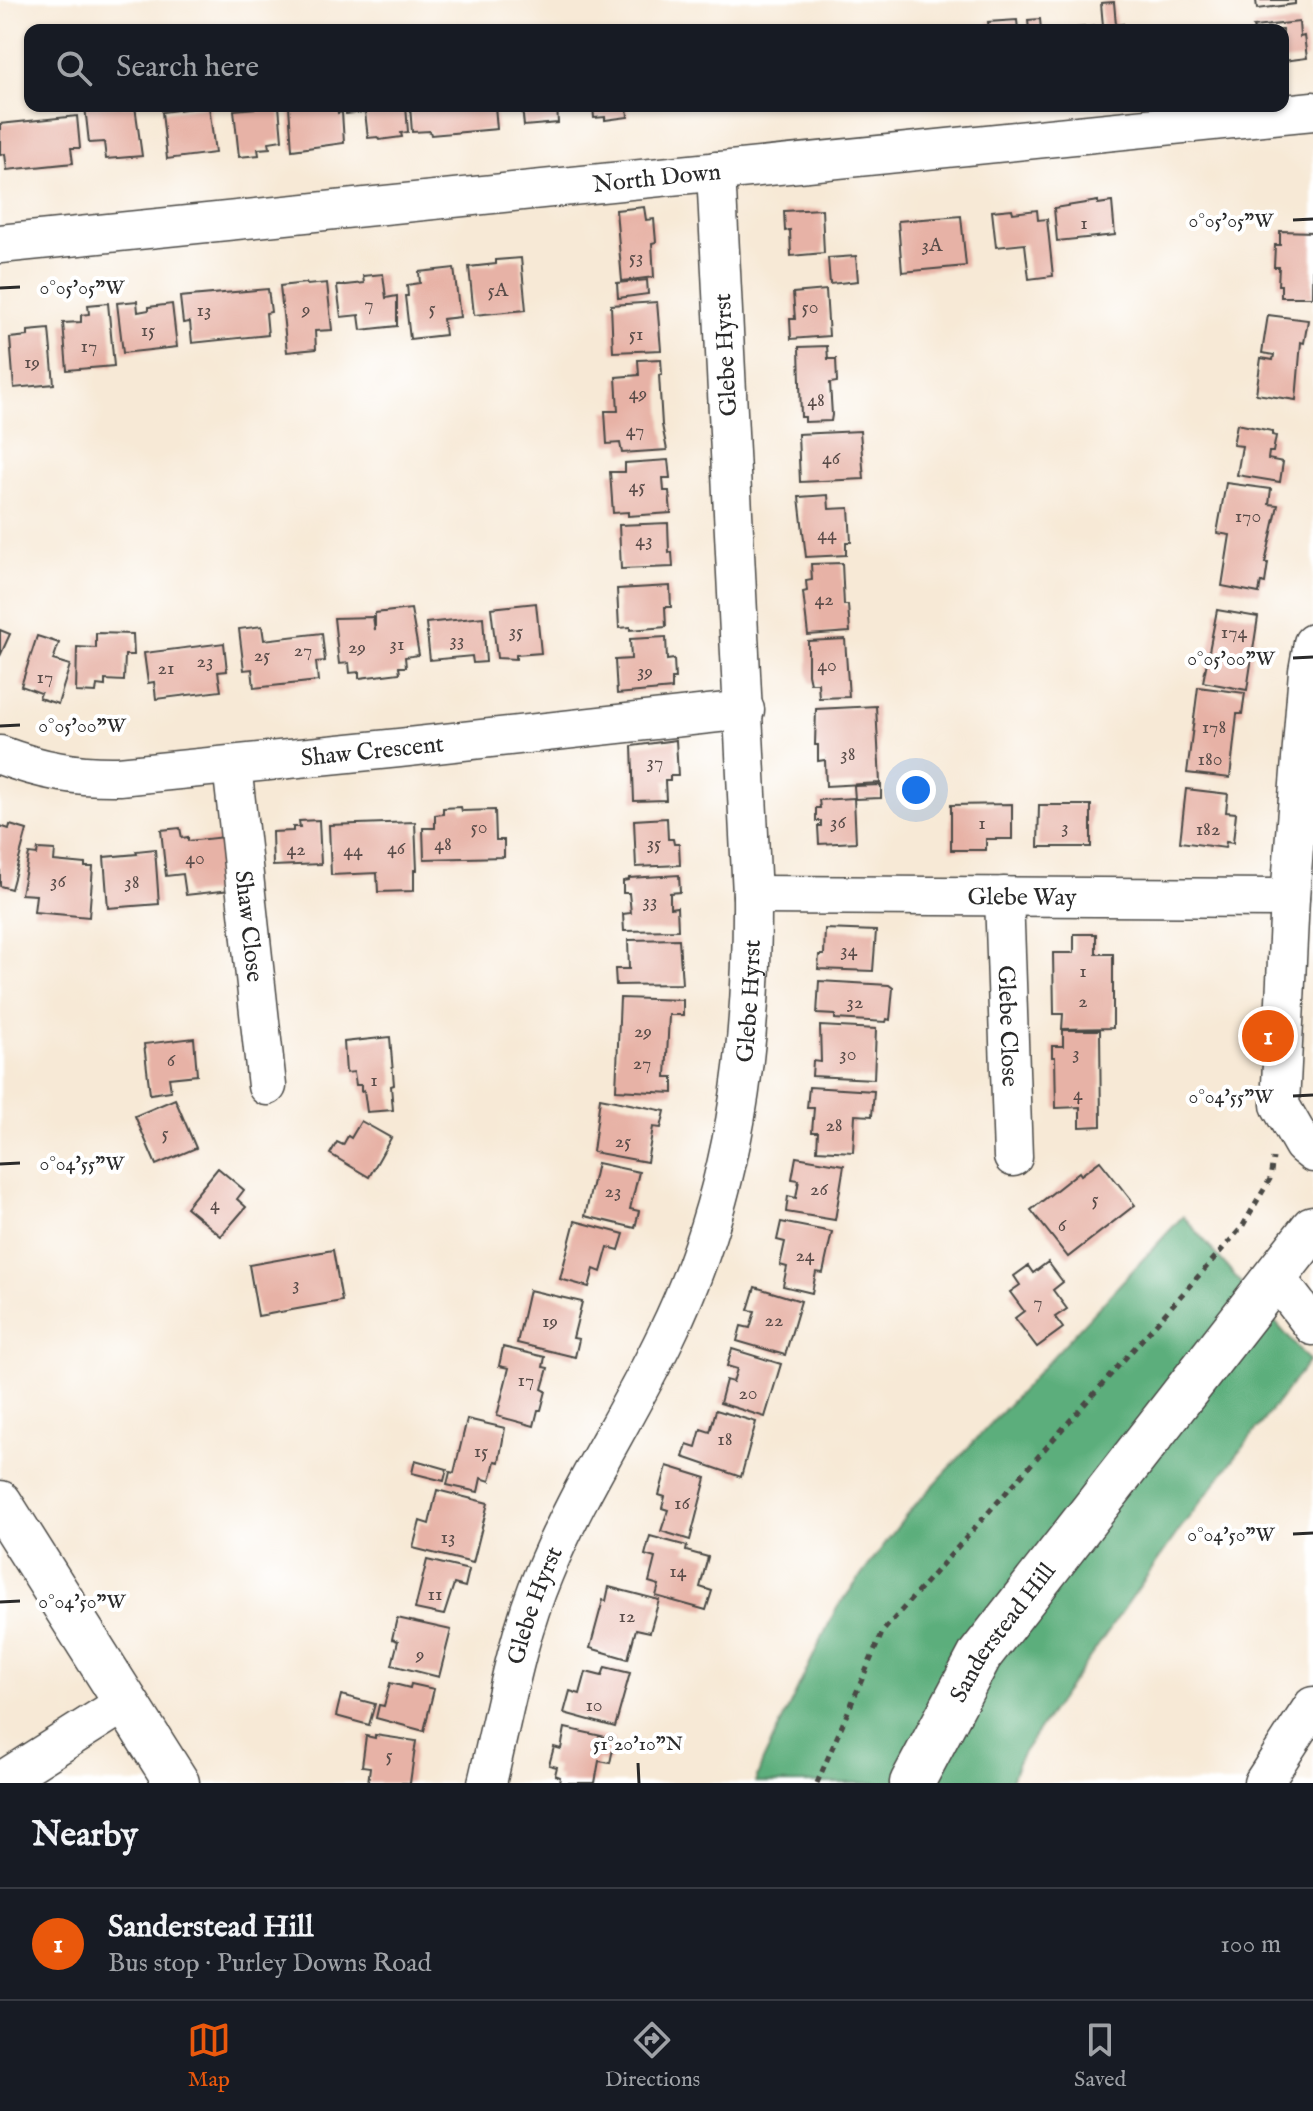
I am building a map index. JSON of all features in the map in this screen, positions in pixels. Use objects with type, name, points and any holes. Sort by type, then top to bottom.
[{"type":"main road","name":"Sanderstead Hill","points":[[912,1783],[980,1655],[1313,1228]]},
{"type":"main road","points":[[0,1503],[177,1783]]},
{"type":"street","name":"North Down","points":[[0,244],[1313,111]]},
{"type":"street","name":"Glebe Hyrst","points":[[487,1783],[516,1661],[544,1572],[570,1516],[667,1336],[694,1269],[716,1202],[736,1121],[747,1055],[752,990],[752,895],[716,171]]},
{"type":"street","points":[[1313,643],[1308,671],[1290,898],[1280,1105],[1303,1145],[1313,1153]]},
{"type":"street","name":"Shaw Crescent","points":[[0,755],[50,772],[119,776],[745,710]]},
{"type":"street","name":"Shaw Close","points":[[232,765],[267,1086]]},
{"type":"street","name":"Glebe Way","points":[[752,895],[1290,898]]},
{"type":"street","name":"Glebe Close","points":[[1004,896],[1013,1157]]},
{"type":"street","points":[[1274,1275],[1313,1326]]},
{"type":"street","points":[[0,1782],[126,1702]]},
{"type":"street","points":[[1263,1783],[1313,1706]]},
{"type":"path","points":[[817,1783],[883,1631],[1242,1227],[1270,1179],[1280,1105]]},
{"type":"green space","points":[[1183,1216],[1309,1361],[1180,1529],[1021,1755],[1010,1783],[755,1783],[835,1611],[908,1513]]},
{"type":"building","points":[[1256,0],[1295,0],[1295,4],[1257,9]]},
{"type":"building","points":[[1114,2],[1116,24],[1103,24],[1101,3]]},
{"type":"building","points":[[1040,19],[1040,24],[1028,24],[1028,20]]},
{"type":"building","points":[[1017,20],[1017,24],[988,24]]},
{"type":"building","points":[[1299,22],[1307,58],[1289,60],[1289,24],[1281,24]]},
{"type":"building","points":[[86,112],[136,112],[142,156],[106,159],[104,142],[89,143]]},
{"type":"building","points":[[162,112],[210,112],[215,153],[167,159]]},
{"type":"building","points":[[234,112],[280,112],[282,140],[269,142],[270,148],[258,149],[259,155],[239,157]]},
{"type":"building","points":[[289,112],[342,112],[344,143],[292,150]]},
{"type":"building","points":[[365,112],[406,112],[408,132],[401,133],[402,137],[368,138]]},
{"type":"building","points":[[410,112],[496,112],[497,129],[431,135],[430,131],[412,132]]},
{"type":"building","points":[[523,112],[557,112],[558,123],[524,126]]},
{"type":"building","points":[[594,112],[628,112],[628,117],[594,118]]},
{"type":"building","points":[[77,116],[80,148],[71,148],[73,163],[7,170],[5,154],[0,155],[0,124]]},
{"type":"building","points":[[1098,201],[1098,204],[1112,202],[1115,235],[1057,241],[1054,208]]},
{"type":"building","points":[[644,207],[646,220],[654,219],[654,277],[622,281],[616,210]]},
{"type":"building","points":[[822,209],[824,253],[791,256],[790,230],[785,231],[784,211]]},
{"type":"building","points":[[1012,209],[1013,213],[1037,210],[1038,220],[1047,219],[1053,276],[1029,279],[1025,244],[996,247],[992,211]]},
{"type":"building","points":[[961,216],[966,266],[902,272],[898,221]]},
{"type":"building","points":[[1280,231],[1313,232],[1312,297],[1281,297],[1279,267],[1274,267],[1275,245],[1280,245]]},
{"type":"building","points":[[856,256],[858,281],[830,284],[828,258]]},
{"type":"building","points":[[521,258],[526,310],[474,315],[469,267]]},
{"type":"building","points":[[454,268],[460,317],[443,319],[445,335],[410,339],[405,296],[408,296],[407,285],[420,283],[419,272]]},
{"type":"building","points":[[383,274],[386,298],[397,296],[397,326],[361,330],[359,315],[341,317],[337,286],[364,283],[363,276]]},
{"type":"building","points":[[647,280],[648,294],[618,298],[617,283]]},
{"type":"building","points":[[327,283],[332,330],[315,331],[316,349],[287,352],[280,286]]},
{"type":"building","points":[[268,289],[271,312],[266,313],[268,335],[192,343],[190,322],[183,323],[180,297]]},
{"type":"building","points":[[826,290],[829,336],[791,339],[790,319],[795,319],[793,293]]},
{"type":"building","points":[[137,301],[138,312],[172,304],[177,347],[123,353],[117,303]]},
{"type":"building","points":[[657,302],[661,350],[613,352],[611,305]]},
{"type":"building","points":[[108,303],[114,366],[67,370],[63,323],[81,322],[81,315],[89,314],[88,305]]},
{"type":"building","points":[[1268,315],[1308,320],[1304,343],[1301,342],[1296,400],[1256,394],[1261,358],[1273,360],[1274,355],[1262,353]]},
{"type":"building","points":[[49,329],[54,384],[14,388],[10,338],[28,336],[28,331]]},
{"type":"building","points":[[827,346],[828,359],[836,359],[837,382],[830,383],[831,421],[805,422],[805,417],[801,417],[799,347]]},
{"type":"building","points":[[661,359],[662,425],[667,450],[622,453],[620,443],[607,444],[605,411],[618,411],[616,377],[639,375],[638,360]]},
{"type":"building","points":[[1237,424],[1272,431],[1272,435],[1276,436],[1273,452],[1269,452],[1268,459],[1283,462],[1280,482],[1237,475],[1242,446],[1233,445]]},
{"type":"building","points":[[860,431],[864,479],[800,482],[798,434]]},
{"type":"building","points":[[668,460],[670,478],[663,478],[664,491],[669,491],[671,513],[628,516],[628,512],[613,513],[610,472],[625,472],[625,463]]},
{"type":"building","points":[[1226,483],[1271,489],[1269,504],[1278,505],[1265,563],[1268,563],[1265,583],[1261,582],[1259,593],[1222,586],[1230,535],[1217,533]]},
{"type":"building","points":[[828,495],[829,509],[849,508],[851,542],[846,542],[846,555],[806,557],[799,497]]},
{"type":"building","points":[[668,523],[673,567],[621,569],[619,525]]},
{"type":"building","points":[[842,563],[844,605],[848,605],[850,632],[808,635],[803,592],[807,591],[806,581],[812,580],[811,564]]},
{"type":"building","points":[[670,586],[671,607],[665,607],[666,627],[619,628],[617,589]]},
{"type":"building","points":[[536,603],[541,653],[516,655],[516,659],[497,658],[491,608]]},
{"type":"building","points":[[411,609],[419,655],[405,657],[406,667],[399,667],[400,673],[359,678],[359,672],[350,673],[349,663],[339,664],[334,618],[373,617],[375,630],[375,613]]},
{"type":"building","points":[[1217,610],[1258,617],[1247,690],[1203,682]]},
{"type":"building","points":[[483,617],[486,662],[473,663],[472,656],[430,660],[426,623]]},
{"type":"building","points":[[262,626],[264,640],[322,633],[325,661],[316,662],[318,681],[254,688],[252,669],[244,670],[239,629]]},
{"type":"building","points":[[0,630],[10,634],[0,656]]},
{"type":"building","points":[[96,633],[133,634],[134,655],[125,655],[124,681],[105,680],[105,686],[97,685],[96,693],[76,692],[77,647],[96,648]]},
{"type":"building","points":[[37,636],[59,643],[53,660],[70,665],[58,704],[39,698],[41,693],[21,686]]},
{"type":"building","points":[[666,637],[667,660],[674,659],[672,689],[617,694],[615,660],[631,659],[630,639]]},
{"type":"building","points":[[845,639],[849,697],[819,698],[818,683],[810,683],[808,674],[808,641]]},
{"type":"building","points":[[224,643],[227,671],[218,672],[221,691],[156,699],[154,682],[148,683],[144,653]]},
{"type":"building","points":[[1198,687],[1245,693],[1242,714],[1237,714],[1230,778],[1187,773]]},
{"type":"building","points":[[876,706],[880,783],[826,786],[825,760],[818,761],[818,745],[815,745],[816,709]]},
{"type":"building","points":[[676,740],[678,776],[670,776],[670,781],[665,781],[666,800],[634,801],[632,746]]},
{"type":"building","points":[[881,785],[881,798],[855,799],[854,786]]},
{"type":"building","points":[[1186,789],[1228,794],[1226,812],[1236,813],[1233,843],[1226,842],[1225,848],[1180,842]]},
{"type":"building","points":[[854,798],[856,842],[819,844],[818,826],[821,826],[821,821],[816,821],[816,808],[820,808],[819,800]]},
{"type":"building","points":[[1012,804],[1012,839],[986,839],[986,850],[951,850],[951,805]]},
{"type":"building","points":[[1039,805],[1091,805],[1091,847],[1038,847]]},
{"type":"building","points":[[461,807],[462,811],[495,810],[496,840],[504,840],[504,857],[424,859],[423,828],[435,828],[435,815],[443,814],[443,808]]},
{"type":"building","points":[[667,818],[668,839],[679,844],[680,865],[636,867],[634,820]]},
{"type":"building","points":[[319,820],[321,864],[273,866],[272,832],[293,831],[293,827],[300,827],[299,821]]},
{"type":"building","points":[[415,822],[417,870],[414,870],[414,891],[378,892],[377,873],[331,875],[329,825]]},
{"type":"building","points":[[10,825],[27,830],[11,889],[0,886],[0,826],[9,829]]},
{"type":"building","points":[[180,828],[182,838],[188,837],[188,841],[224,837],[230,890],[186,895],[183,874],[166,876],[161,830]]},
{"type":"building","points":[[38,849],[55,850],[54,861],[93,867],[89,917],[34,912],[36,895],[21,894],[29,854],[37,855]]},
{"type":"building","points":[[155,849],[159,904],[108,908],[104,857]]},
{"type":"building","points":[[679,875],[680,892],[670,893],[670,908],[677,907],[678,930],[624,931],[623,914],[631,913],[629,893],[623,893],[623,881]]},
{"type":"building","points":[[825,929],[876,931],[873,971],[818,969],[819,955],[824,955]]},
{"type":"building","points":[[1074,934],[1096,934],[1096,954],[1113,954],[1113,1028],[1062,1029],[1063,1014],[1054,1014],[1053,953],[1074,953]]},
{"type":"building","points":[[679,939],[682,984],[616,985],[615,969],[629,969],[628,940]]},
{"type":"building","points":[[819,981],[889,985],[893,988],[890,1020],[835,1019],[835,1015],[817,1014]]},
{"type":"building","points":[[620,998],[683,1000],[683,1015],[669,1015],[666,1077],[673,1077],[673,1093],[616,1090]]},
{"type":"building","points":[[820,1026],[876,1029],[874,1079],[812,1076],[813,1061],[821,1062]]},
{"type":"building","points":[[1063,1030],[1100,1030],[1101,1126],[1080,1127],[1080,1107],[1056,1108],[1052,1046],[1063,1046]]},
{"type":"building","points":[[390,1037],[393,1110],[367,1112],[364,1090],[361,1091],[361,1085],[356,1085],[354,1072],[346,1073],[344,1042]]},
{"type":"building","points":[[194,1038],[197,1075],[169,1078],[171,1091],[150,1094],[144,1044]]},
{"type":"building","points":[[809,1087],[874,1091],[872,1116],[855,1115],[853,1152],[817,1150],[818,1132],[812,1132],[814,1108],[807,1108]]},
{"type":"building","points":[[600,1098],[665,1111],[661,1128],[653,1127],[647,1162],[593,1152]]},
{"type":"building","points":[[175,1099],[196,1148],[156,1165],[135,1116]]},
{"type":"building","points":[[361,1121],[391,1138],[369,1177],[330,1154],[337,1142],[343,1145],[348,1136],[351,1138]]},
{"type":"building","points":[[796,1157],[844,1165],[835,1220],[786,1212],[788,1196],[796,1198],[799,1180],[792,1179]]},
{"type":"building","points":[[1100,1161],[1135,1205],[1068,1257],[1031,1210],[1079,1172],[1081,1175]]},
{"type":"building","points":[[597,1163],[639,1172],[630,1209],[639,1211],[635,1228],[585,1216]]},
{"type":"building","points":[[218,1168],[244,1190],[237,1199],[246,1207],[221,1236],[186,1207]]},
{"type":"building","points":[[575,1221],[624,1234],[619,1250],[608,1247],[601,1272],[594,1269],[589,1287],[560,1279]]},
{"type":"building","points":[[781,1222],[832,1232],[823,1273],[816,1272],[812,1293],[783,1286],[787,1267],[780,1265],[785,1242],[777,1240]]},
{"type":"building","points":[[333,1250],[342,1301],[258,1316],[249,1265]]},
{"type":"building","points":[[1048,1262],[1063,1282],[1053,1290],[1067,1309],[1055,1317],[1063,1328],[1037,1347],[1015,1318],[1024,1311],[1010,1292],[1020,1285],[1014,1276],[1028,1266],[1033,1273]]},
{"type":"building","points":[[755,1287],[801,1301],[785,1355],[737,1341],[741,1326],[750,1328],[755,1311],[748,1310]]},
{"type":"building","points":[[529,1290],[582,1302],[573,1338],[579,1339],[575,1357],[517,1343]]},
{"type":"building","points":[[503,1347],[545,1357],[543,1367],[548,1368],[542,1389],[546,1391],[534,1426],[497,1416],[509,1368],[499,1366]]},
{"type":"building","points":[[732,1349],[781,1364],[765,1417],[720,1403],[726,1380],[733,1382],[737,1369],[727,1366]]},
{"type":"building","points":[[716,1410],[756,1422],[741,1477],[683,1457],[687,1444],[696,1447],[701,1429],[710,1432]]},
{"type":"building","points":[[467,1419],[505,1428],[499,1462],[495,1461],[490,1481],[481,1478],[478,1492],[447,1485],[450,1472],[454,1473]]},
{"type":"building","points":[[415,1460],[447,1469],[444,1481],[412,1473]]},
{"type":"building","points":[[667,1466],[706,1478],[690,1540],[661,1531],[668,1510],[662,1508],[665,1497],[659,1495]]},
{"type":"building","points":[[437,1490],[488,1503],[473,1563],[413,1548],[420,1521],[429,1524]]},
{"type":"building","points":[[650,1536],[687,1546],[686,1551],[708,1557],[700,1587],[712,1591],[706,1610],[656,1596],[659,1585],[649,1582],[655,1558],[645,1555]]},
{"type":"building","points":[[427,1560],[469,1570],[465,1587],[454,1584],[444,1615],[415,1609]]},
{"type":"building","points":[[609,1587],[659,1600],[650,1632],[636,1629],[628,1659],[590,1648]]},
{"type":"building","points":[[397,1618],[451,1630],[439,1677],[392,1665],[398,1641],[392,1639]]},
{"type":"building","points":[[605,1667],[630,1673],[615,1727],[564,1713],[570,1691],[580,1694],[586,1672],[602,1676]]},
{"type":"building","points":[[390,1683],[434,1689],[424,1731],[376,1718],[379,1705],[384,1706]]},
{"type":"building","points":[[341,1695],[375,1704],[369,1725],[336,1716]]},
{"type":"building","points":[[565,1728],[615,1739],[610,1763],[599,1761],[595,1783],[559,1783],[560,1777],[555,1775],[557,1767],[549,1765],[554,1747],[561,1749]]},
{"type":"building","points":[[375,1735],[416,1741],[410,1783],[368,1783],[370,1767],[362,1766],[366,1736],[375,1738]]},
{"type":"place","name":"Sanderstead Hill","points":[[1268,1036]]}]
